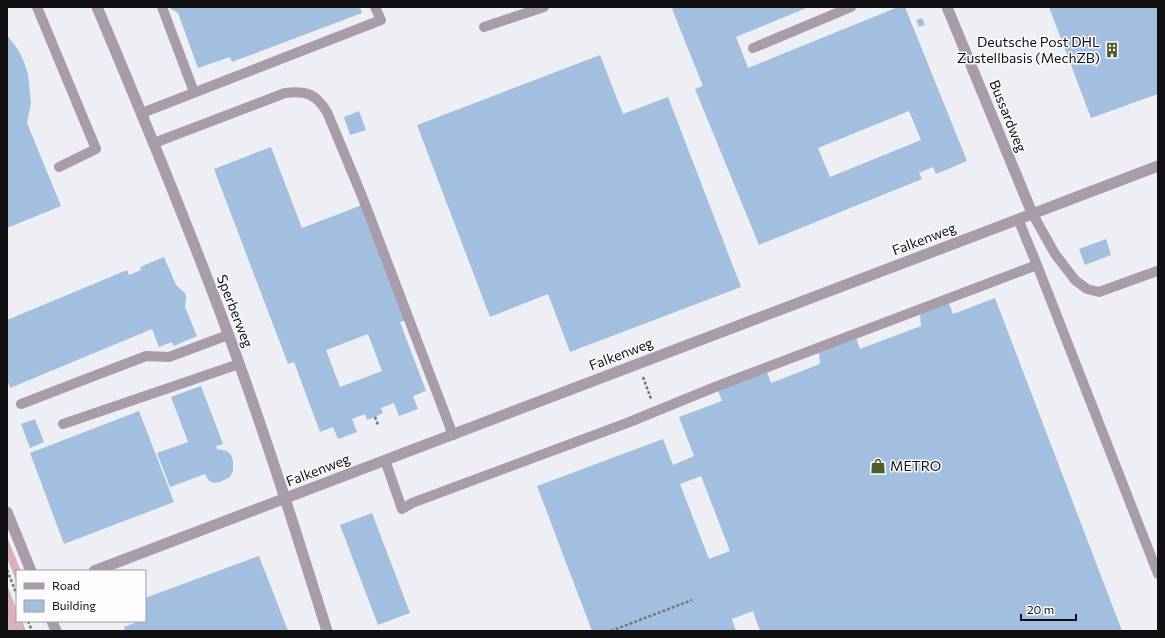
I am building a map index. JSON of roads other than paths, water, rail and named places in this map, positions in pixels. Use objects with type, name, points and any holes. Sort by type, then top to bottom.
[{"type":"street","name":"Sperberweg","points":[[97,7],[142,112],[239,364],[327,631]]},
{"type":"street","name":"Bussardweg","points":[[946,7],[1032,213]]},
{"type":"street","name":"Falkenweg","points":[[97,570],[1158,166]]},
{"type":"street","points":[[7,512],[31,570]]},
{"type":"lane","points":[[37,7],[96,149],[59,167]]},
{"type":"lane","points":[[162,7],[194,92]]},
{"type":"lane","points":[[142,112],[380,20],[376,7]]},
{"type":"lane","points":[[484,27],[544,7]]},
{"type":"lane","points":[[753,48],[851,7]]},
{"type":"lane","points":[[154,143],[286,93],[302,91],[314,96],[326,112],[362,196],[452,434]]},
{"type":"lane","points":[[1032,213],[1056,254],[1075,280],[1087,289],[1099,292],[1157,271]]},
{"type":"lane","points":[[1018,219],[1158,574]]},
{"type":"lane","points":[[385,460],[402,509],[412,502],[627,422],[1037,265]]},
{"type":"lane","points":[[21,404],[146,356],[169,357],[228,335]]},
{"type":"lane","points":[[63,424],[239,364]]},
{"type":"place","name":"Deutsche Post DHL Zustellbasis (MechZB)","points":[[1112,50]]},
{"type":"place","name":"METRO","points":[[878,466]]}]
